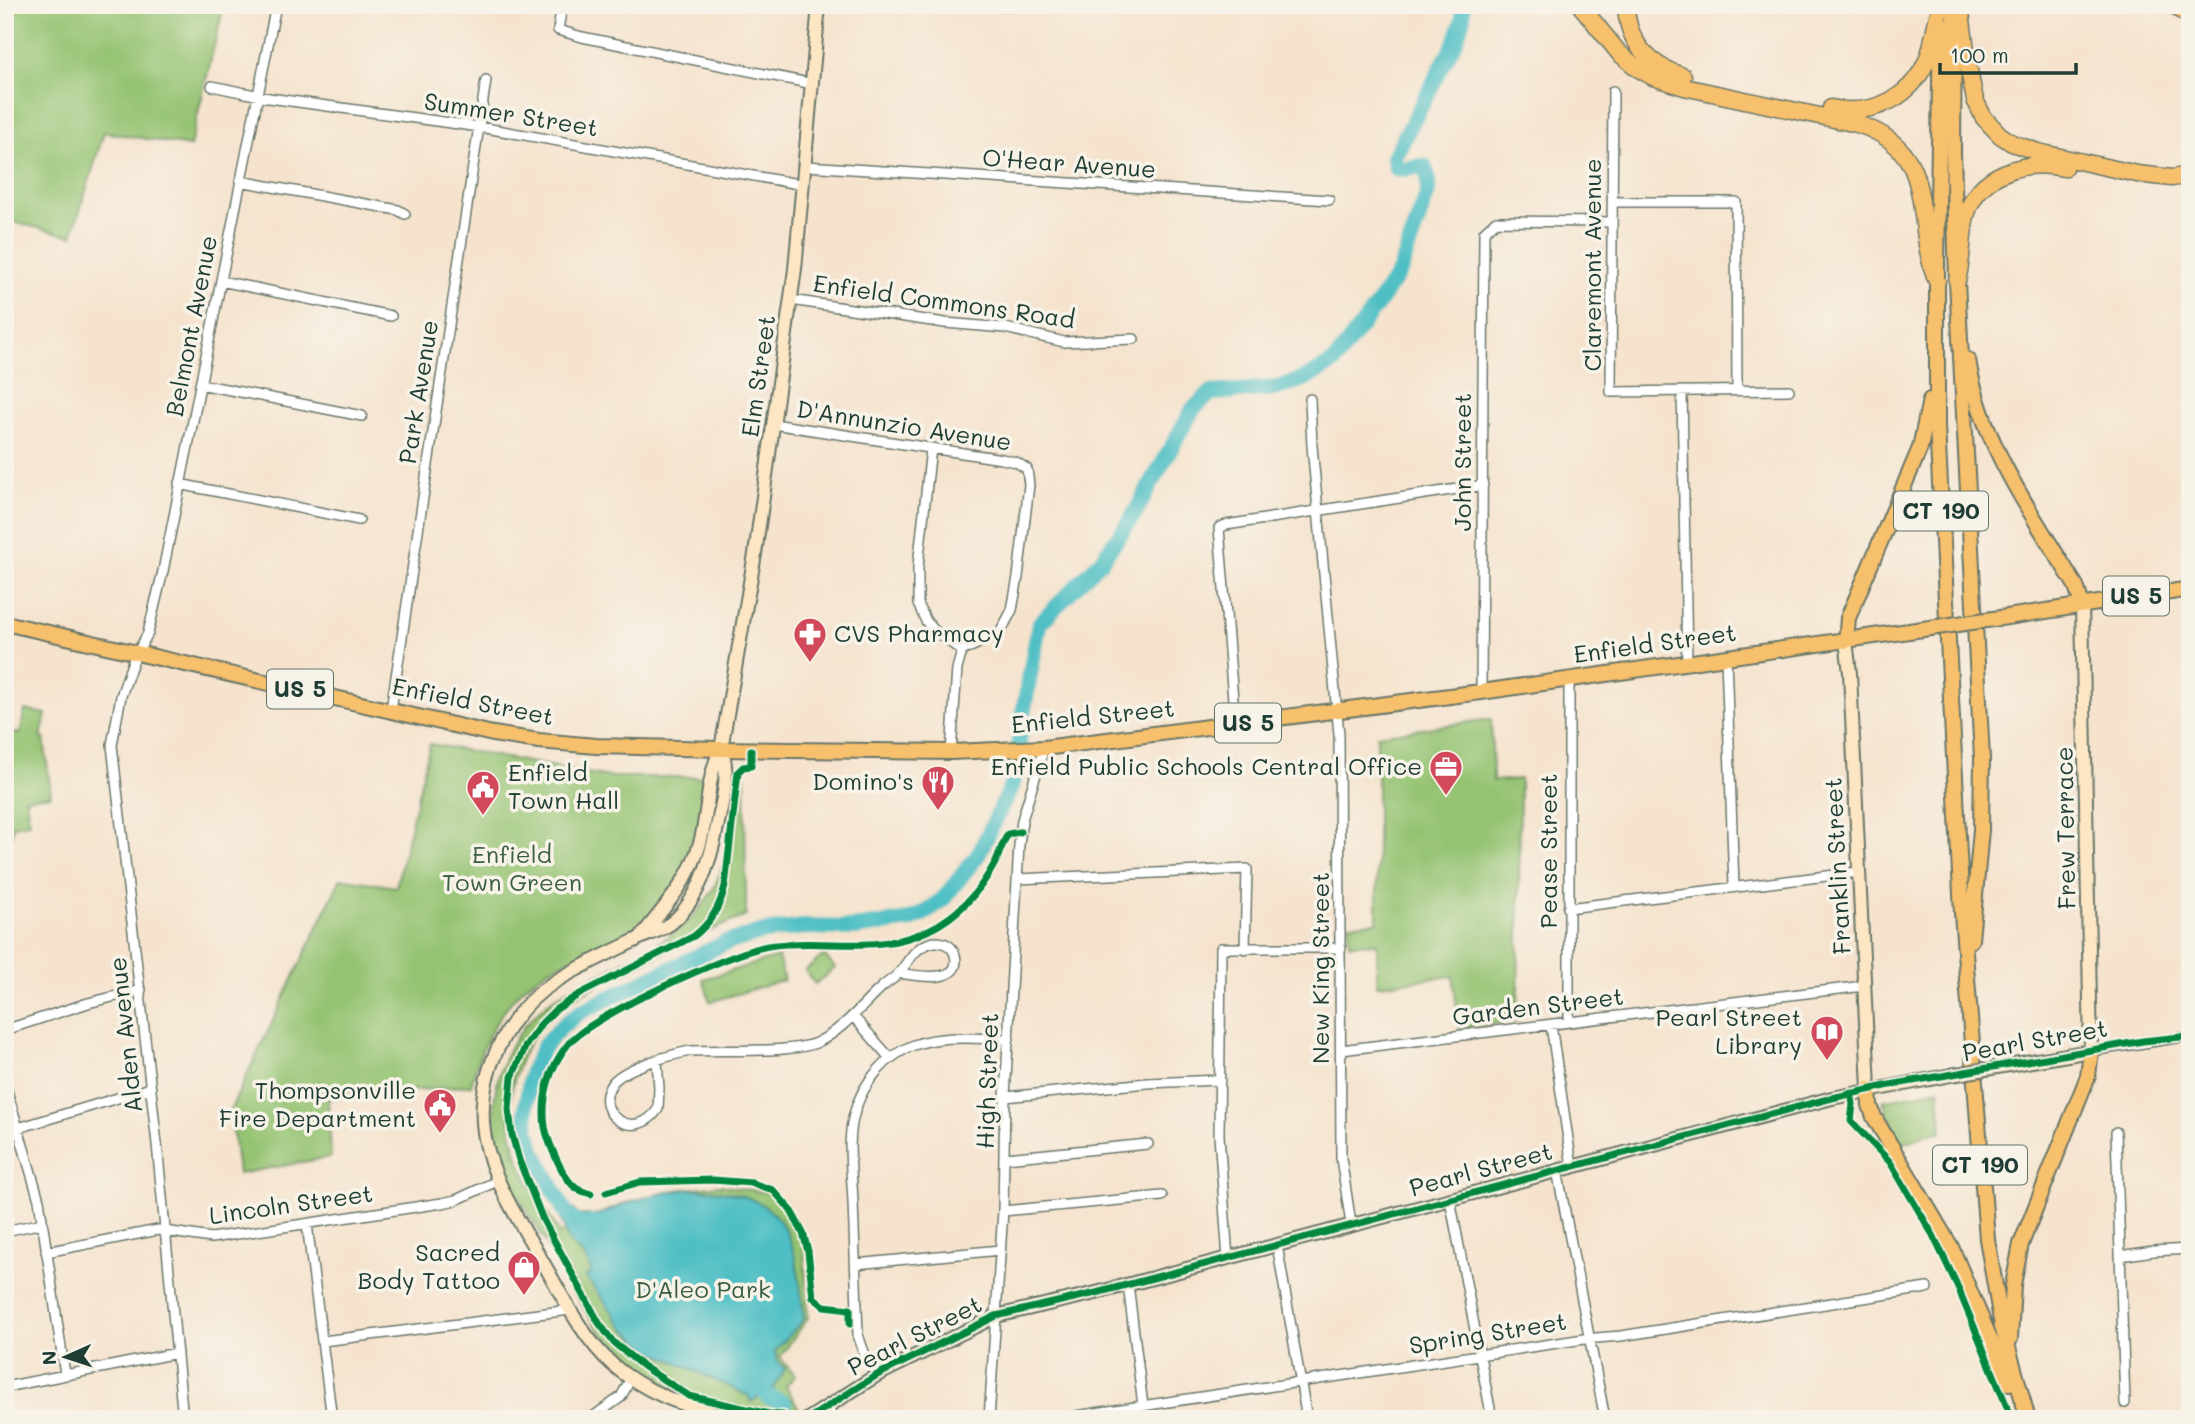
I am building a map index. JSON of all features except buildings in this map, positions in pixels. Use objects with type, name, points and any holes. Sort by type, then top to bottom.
[{"type":"highway","points":[[1580,5],[1619,53],[1653,77],[1684,87],[1857,124],[1891,140],[1905,156],[1916,179],[1931,264],[1937,281]]},
{"type":"highway","points":[[1626,5],[1629,27],[1636,43],[1647,58],[1666,70],[1693,79],[1854,111],[1891,101],[1915,81],[1928,57],[1946,6]]},
{"type":"highway","points":[[1960,5],[1975,100],[1984,118],[2000,135],[2012,143],[2038,152],[2137,174],[2172,178],[2190,174]]},
{"type":"highway","points":[[2173,5],[2190,17]]},
{"type":"highway","points":[[1957,281],[1970,206],[1985,186],[2010,170],[2027,165],[2046,165],[2155,187],[2190,185]]},
{"type":"main road","name":"CT 190","points":[[1946,6],[1937,281],[1937,368],[1941,517],[1961,891],[1985,1219],[1996,1298],[2026,1414]]},
{"type":"main road","name":"CT 190","points":[[1946,6],[1959,333],[1982,758],[1980,841],[1968,973]]},
{"type":"main road","points":[[1959,333],[1967,354],[1977,400],[1991,438],[2076,586],[2082,604]]},
{"type":"main road","points":[[1846,641],[1848,618],[1923,439],[1937,368]]},
{"type":"main road","name":"Enfield Street","points":[[5,623],[493,734],[539,741],[722,749],[951,752],[1044,748],[1337,711],[1846,641],[2190,589]]},
{"type":"main road","points":[[2009,1354],[2013,1285],[2021,1244],[2088,1076],[2091,1051]]},
{"type":"main road","points":[[1869,1089],[1874,1117],[1942,1229],[2010,1387],[2026,1414]]},
{"type":"street","name":"Belmont Avenue","points":[[139,652],[148,633],[276,5]]},
{"type":"street","points":[[562,5],[558,30],[813,84]]},
{"type":"street","points":[[819,6],[1059,5]]},
{"type":"street","name":"Elm Street","points":[[497,1181],[485,1143],[482,1110],[487,1076],[502,1038],[526,1003],[555,981],[640,938],[688,875],[700,843],[712,773],[722,749],[755,554],[791,300],[806,166],[819,6]]},
{"type":"street","name":"Park Avenue","points":[[391,710],[486,80]]},
{"type":"street","name":"Summer Street","points":[[212,86],[258,96],[480,127],[804,185]]},
{"type":"street","name":"Claremont Avenue","points":[[1613,91],[1611,392],[1682,392]]},
{"type":"street","name":"O'Hear Avenue","points":[[806,166],[1329,200]]},
{"type":"street","points":[[240,181],[398,210],[405,214]]},
{"type":"street","points":[[1613,202],[1735,202],[1737,390]]},
{"type":"street","name":"John Street","points":[[1480,692],[1484,232],[1496,221],[1612,222]]},
{"type":"street","points":[[221,281],[391,316]]},
{"type":"street","name":"Enfield Commons Road","points":[[791,300],[945,324],[1005,328],[1064,342],[1134,339]]},
{"type":"street","points":[[200,384],[362,416]]},
{"type":"street","points":[[1687,663],[1682,392],[1789,390]]},
{"type":"street","name":"New King Street","points":[[1310,399],[1337,711],[1341,1158],[1351,1224]]},
{"type":"street","name":"D'Annunzio Avenue","points":[[773,424],[1016,462],[1027,469],[1029,476],[1012,610],[1000,633],[962,652]]},
{"type":"street","points":[[931,448],[918,566],[918,604],[934,630],[962,652],[957,669],[951,752]]},
{"type":"street","points":[[179,484],[359,520]]},
{"type":"street","points":[[1236,724],[1219,528],[1483,485]]},
{"type":"street","name":"Frew Terrace","points":[[2082,604],[2091,1051]]},
{"type":"street","name":"Franklin Street","points":[[1846,641],[1850,673],[1869,1089]]},
{"type":"street","name":"Alden Avenue","points":[[139,652],[121,696],[112,746],[141,990],[183,1419]]},
{"type":"street","points":[[1726,657],[1734,887]]},
{"type":"street","name":"Pease Street","points":[[1569,679],[1569,1022]]},
{"type":"street","name":"High Street","points":[[989,1419],[1003,1211],[1017,879],[1022,820],[1044,748]]},
{"type":"street","points":[[1017,879],[1247,869],[1245,949]]},
{"type":"street","points":[[1568,908],[1859,872]]},
{"type":"street","points":[[657,1061],[658,1109],[642,1124],[631,1126],[620,1121],[608,1107],[610,1086],[618,1077],[657,1061],[690,1051],[794,1048],[819,1042],[853,1016],[900,973],[913,954],[927,944],[942,942],[954,953],[956,961],[944,976],[900,973]]},
{"type":"street","points":[[1228,1259],[1220,1163],[1222,948],[1341,948]]},
{"type":"street","name":"Garden Street","points":[[1341,1050],[1864,986]]},
{"type":"street","points":[[5,1030],[88,1003],[141,990]]},
{"type":"street","points":[[853,1016],[890,1058]]},
{"type":"street","points":[[1551,1025],[1572,1166]]},
{"type":"street","name":"Pearl Street","points":[[808,1419],[831,1413],[877,1375],[996,1317],[1228,1259],[1351,1224],[1869,1089],[2190,1036]]},
{"type":"street","points":[[877,1375],[865,1355],[858,1335],[851,1153],[854,1114],[868,1082],[890,1058],[911,1046],[956,1037],[1009,1039]]},
{"type":"street","points":[[1006,1097],[1147,1083],[1220,1080]]},
{"type":"street","points":[[5,1084],[36,1186],[65,1374]]},
{"type":"street","points":[[5,1132],[151,1088]]},
{"type":"street","points":[[2116,1132],[2125,1403]]},
{"type":"street","points":[[1005,1158],[1148,1144]]},
{"type":"street","points":[[1558,1170],[1605,1419]]},
{"type":"street","points":[[497,1181],[570,1310],[612,1364],[631,1378],[682,1405],[737,1419]]},
{"type":"street","name":"Lincoln Street","points":[[46,1251],[158,1230],[211,1238],[450,1202],[497,1181]]},
{"type":"street","points":[[1003,1211],[1162,1196]]},
{"type":"street","points":[[1450,1199],[1492,1419]]},
{"type":"street","points":[[5,1231],[43,1223]]},
{"type":"street","points":[[306,1224],[332,1419]]},
{"type":"street","points":[[1277,1245],[1307,1419]]},
{"type":"street","points":[[2120,1256],[2190,1249]]},
{"type":"street","points":[[856,1264],[1000,1250]]},
{"type":"street","points":[[1128,1284],[1143,1406]]},
{"type":"street","name":"Spring Street","points":[[1056,1419],[1927,1288]]},
{"type":"street","points":[[323,1341],[570,1310]]},
{"type":"street","points":[[5,1387],[177,1353]]},
{"type":"street","points":[[590,1419],[621,1397],[631,1378]]},
{"type":"green space","points":[[17,5],[224,5],[190,146],[104,132],[72,236],[5,220],[5,66]]},
{"type":"green space","points":[[25,710],[46,714],[41,737],[44,738],[51,795],[26,798],[29,823],[13,826],[5,879],[5,731],[20,734]]},
{"type":"green space","points":[[1491,719],[1493,781],[1520,779],[1518,1021],[1459,1028],[1453,976],[1377,985],[1377,943],[1349,944],[1349,924],[1377,922],[1377,735]]},
{"type":"green space","name":"Enfield Town Green","points":[[430,744],[609,777],[705,777],[697,841],[670,893],[645,920],[611,941],[550,969],[521,991],[509,1004],[490,1034],[471,1085],[328,1099],[331,1157],[238,1174],[231,1116],[228,1115],[341,878],[396,887]]},
{"type":"green space","name":"D'Aleo Park","points":[[738,776],[745,776],[746,916],[689,940],[598,985],[571,1000],[548,1018],[526,1049],[518,1067],[510,1106],[511,1125],[522,1168],[560,1234],[623,1204],[676,1190],[720,1185],[774,1194],[799,1227],[804,1248],[808,1318],[780,1357],[795,1376],[786,1386],[800,1411],[782,1416],[767,1415],[684,1393],[655,1380],[613,1348],[588,1316],[507,1176],[498,1148],[494,1120],[495,1094],[501,1068],[512,1044],[528,1022],[548,1003],[573,987],[644,952],[678,930],[705,902],[726,858]]},
{"type":"green space","points":[[824,955],[835,968],[815,984],[805,971]]},
{"type":"green space","points":[[778,957],[784,980],[710,1002],[703,979]]},
{"type":"green space","points":[[1939,1089],[1942,1132],[1927,1134],[1901,1145],[1883,1101]]},
{"type":"water","name":"D'Aleo Park","points":[[688,1189],[721,1191],[747,1197],[766,1207],[780,1221],[790,1239],[801,1288],[804,1319],[775,1351],[777,1361],[785,1369],[767,1400],[761,1395],[751,1402],[749,1396],[650,1350],[625,1329],[586,1277],[591,1273],[589,1264],[569,1242],[560,1217],[573,1209],[578,1215],[597,1214],[646,1197]]},
{"type":"waterway","points":[[582,1227],[566,1214],[535,1153],[527,1130],[526,1105],[532,1070],[544,1046],[560,1028],[580,1012],[725,943],[764,932],[804,927],[854,928],[910,920],[928,911],[944,898],[978,855],[1010,789],[1017,768],[1020,731],[1039,624],[1100,562],[1132,518],[1193,409],[1211,393],[1278,388],[1306,378],[1333,363],[1400,271],[1428,192],[1428,177],[1424,166],[1396,168],[1394,157],[1456,40],[1463,19],[1463,5]]},
{"type":"waterway","points":[[755,1382],[769,1397],[784,1403]]},
{"type":"cycle path","points":[[751,750],[751,766],[743,767],[738,772],[725,886],[710,920],[694,936],[578,995],[555,1010],[526,1045],[512,1077],[509,1109],[519,1160],[543,1220],[599,1323],[614,1343],[644,1367],[689,1396],[783,1415],[784,1419]]},
{"type":"cycle path","points":[[591,1194],[576,1188],[561,1169],[545,1127],[544,1116],[548,1083],[556,1062],[569,1043],[583,1031],[633,1002],[694,972],[749,951],[789,944],[889,942],[929,930],[949,918],[967,902],[989,873],[1008,834],[1020,832]]},
{"type":"cycle path","points":[[808,1419],[877,1375],[996,1316],[1096,1293],[1832,1098],[1890,1085],[2143,1041],[2190,1036]]},
{"type":"cycle path","points":[[1851,1093],[1851,1121],[1890,1162],[1933,1235],[1956,1283],[2012,1419]]},
{"type":"cycle path","points":[[606,1192],[640,1182],[713,1180],[752,1183],[773,1190],[790,1209],[803,1233],[808,1251],[813,1297],[824,1306],[850,1309],[850,1324]]},
{"type":"place","name":"CVS Pharmacy","points":[[810,664]]},
{"type":"place","name":"Enfield Public Schools Central Office","points":[[1446,797]]},
{"type":"place","name":"Domino's","points":[[938,812]]},
{"type":"place","name":"Enfield Town Hall","points":[[483,817]]},
{"type":"place","name":"Pearl Street Library","points":[[1827,1062]]},
{"type":"place","name":"Thompsonville Fire Department","points":[[440,1135]]},
{"type":"place","name":"Sacred Body Tattoo","points":[[524,1297]]}]
